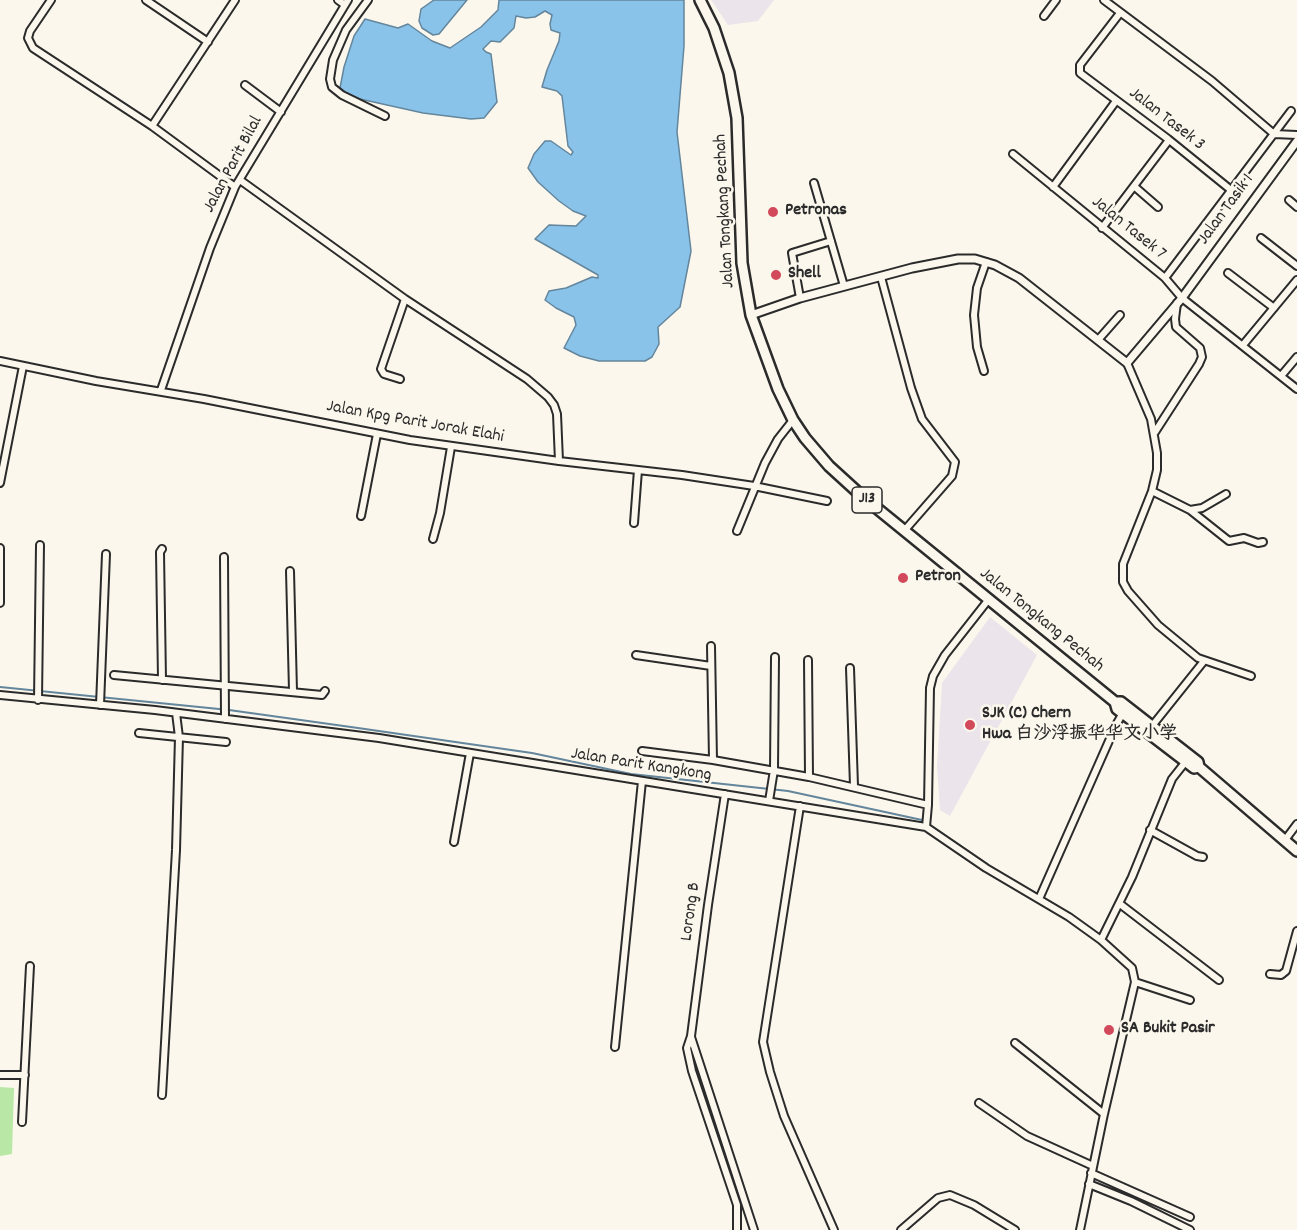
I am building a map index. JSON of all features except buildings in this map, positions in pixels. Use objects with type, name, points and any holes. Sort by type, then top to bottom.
[{"type":"main road","name":"Jalan Tongkang Pechah","points":[[700,0],[714,28],[729,73],[737,118],[742,263],[751,315],[777,389],[794,420],[811,445],[834,471],[988,600],[1115,702],[1121,702],[1124,710],[1188,759]]},
{"type":"main road","name":"Jalan Tongkang Pechah","points":[[1124,710],[1152,726],[1188,759],[1194,768],[1199,767],[1297,851]]},
{"type":"street","points":[[51,0],[30,31],[28,38],[33,48],[152,126],[236,187]]},
{"type":"street","points":[[146,0],[208,42]]},
{"type":"street","points":[[152,126],[235,0]]},
{"type":"street","points":[[338,0],[347,3]]},
{"type":"street","points":[[368,0],[346,30],[333,60],[330,79],[332,87],[342,95],[385,116]]},
{"type":"street","points":[[1044,16],[1056,0]]},
{"type":"street","points":[[1104,0],[1212,81],[1274,134],[1297,135]]},
{"type":"street","name":"Jalan Parit Bilal","points":[[161,390],[210,248],[236,187],[347,3]]},
{"type":"street","name":"Jalan Tasek 3","points":[[1120,13],[1079,69],[1083,75],[1231,190]]},
{"type":"street","points":[[245,85],[280,112]]},
{"type":"street","points":[[1053,187],[1116,101]]},
{"type":"street","points":[[1165,278],[1291,111]]},
{"type":"street","points":[[1102,228],[1169,140]]},
{"type":"street","name":"Jalan Tasik 1","points":[[1127,363],[1179,301],[1297,141]]},
{"type":"street","name":"Jalan Tasek 7","points":[[1012,154],[1165,278],[1179,301],[1244,345],[1297,389]]},
{"type":"street","points":[[240,180],[405,299],[527,379],[554,405],[557,414],[559,461]]},
{"type":"street","points":[[814,183],[844,286]]},
{"type":"street","points":[[1135,187],[1158,207]]},
{"type":"street","points":[[1289,200],[1297,207]]},
{"type":"street","points":[[1261,238],[1297,266]]},
{"type":"street","points":[[800,298],[792,253],[831,241]]},
{"type":"street","points":[[751,315],[844,286],[958,259],[986,262],[1019,278],[1127,363],[1155,432],[1157,470],[1152,490],[1123,564],[1123,582],[1128,591],[1158,625],[1204,661],[1251,676]]},
{"type":"street","points":[[984,370],[977,347],[974,315],[977,288],[986,262]]},
{"type":"street","points":[[1228,273],[1274,308]]},
{"type":"street","points":[[881,277],[911,388],[922,419],[955,462],[952,476],[904,531]]},
{"type":"street","points":[[1244,345],[1297,280]]},
{"type":"street","points":[[400,379],[384,374],[381,369],[405,299]]},
{"type":"street","points":[[1155,432],[1202,357],[1200,348],[1176,327],[1174,319],[1179,301]]},
{"type":"street","points":[[1098,340],[1120,315]]},
{"type":"street","points":[[1281,376],[1297,357]]},
{"type":"street","name":"Jalan Kpg Parit Jorak Elahi","points":[[0,361],[22,370],[161,390],[376,438],[450,450],[638,470],[754,486],[827,501]]},
{"type":"street","points":[[0,483],[22,370]]},
{"type":"street","points":[[737,531],[754,486],[778,440],[794,420]]},
{"type":"street","points":[[361,516],[376,438]]},
{"type":"street","points":[[433,539],[440,513],[450,450]]},
{"type":"street","points":[[634,523],[638,470]]},
{"type":"street","points":[[1152,490],[1190,510],[1229,541],[1244,538],[1258,543],[1263,542]]},
{"type":"street","points":[[1190,510],[1202,508],[1226,494]]},
{"type":"street","points":[[39,695],[40,545]]},
{"type":"street","points":[[0,548],[0,603]]},
{"type":"street","points":[[162,549],[160,552],[162,680]]},
{"type":"street","points":[[100,699],[106,554]]},
{"type":"street","points":[[224,557],[225,717]]},
{"type":"street","points":[[290,571],[293,692]]},
{"type":"street","points":[[988,600],[945,655],[933,676],[930,688],[926,827],[986,868],[1070,917],[1101,940],[1132,968],[1136,982],[1104,1114],[1080,1230]]},
{"type":"street","points":[[711,646],[713,760]]},
{"type":"street","points":[[636,656],[711,666]]},
{"type":"street","points":[[769,797],[774,770],[775,657]]},
{"type":"street","points":[[808,660],[809,777]]},
{"type":"street","points":[[1152,726],[1204,661]]},
{"type":"street","points":[[850,668],[854,786]]},
{"type":"street","points":[[114,675],[322,695],[326,691]]},
{"type":"street","name":"Jalan Parit Kangkong","points":[[0,695],[100,699],[176,713],[225,717],[351,735],[725,794],[769,797],[800,806],[926,827]]},
{"type":"street","points":[[1039,899],[1124,710]]},
{"type":"street","points":[[162,1095],[176,850],[179,737],[176,713]]},
{"type":"street","points":[[139,733],[226,742]]},
{"type":"street","points":[[642,752],[774,770],[854,786],[928,805]]},
{"type":"street","points":[[454,842],[470,753]]},
{"type":"street","points":[[1101,940],[1120,904],[1172,779],[1188,759]]},
{"type":"street","points":[[615,1047],[642,781]]},
{"type":"street","name":"Lorong B","points":[[725,794],[703,936],[691,1036],[687,1048],[692,1071],[737,1205],[737,1230]]},
{"type":"street","points":[[800,806],[763,1042],[784,1116],[834,1230]]},
{"type":"street","points":[[1285,840],[1297,824]]},
{"type":"street","points":[[1150,830],[1197,856],[1203,857]]},
{"type":"street","points":[[1120,904],[1219,980]]},
{"type":"street","points":[[1270,974],[1281,975],[1286,971],[1297,931]]},
{"type":"street","points":[[22,1122],[30,966]]},
{"type":"street","points":[[1136,982],[1190,1000]]},
{"type":"street","points":[[691,1036],[754,1230]]},
{"type":"street","points":[[1015,1042],[1104,1114]]},
{"type":"street","points":[[692,1071],[700,1068]]},
{"type":"street","points":[[0,1075],[25,1076]]},
{"type":"street","points":[[979,1103],[1027,1136],[1093,1166]]},
{"type":"street","points":[[1091,1173],[1190,1217]]},
{"type":"street","points":[[1089,1184],[1131,1201],[1190,1230]]},
{"type":"street","points":[[902,1230],[938,1198],[950,1196],[974,1205],[1015,1230]]},
{"type":"shaded area","points":[[711,0],[774,0],[758,21],[728,25]]},
{"type":"shaded area","name":"SJK (C) Chern Hwa 白沙浮振华华文小学","points":[[990,617],[1037,655],[950,816],[940,810],[937,767],[942,683]]},
{"type":"green space","points":[[0,1087],[14,1088],[12,1154],[0,1156]]},
{"type":"water","points":[[434,0],[467,0],[439,34],[433,35],[422,28],[419,21],[421,9]]},
{"type":"water","points":[[499,0],[684,0],[684,46],[677,132],[691,251],[680,307],[658,327],[659,344],[652,357],[645,361],[599,361],[580,356],[564,348],[576,325],[574,317],[545,300],[549,291],[566,288],[592,277],[598,278],[598,275],[535,239],[549,225],[576,226],[586,216],[573,211],[559,201],[538,182],[528,168],[534,154],[545,141],[551,141],[571,155],[573,152],[568,146],[562,96],[557,91],[542,87],[559,41],[560,33],[551,30],[552,15],[545,11],[535,17],[516,16],[514,28],[500,42],[491,41],[483,49],[491,54],[497,102],[484,118],[471,119],[423,113],[351,97],[340,88],[354,36],[365,19],[398,28],[408,24],[432,41],[450,48],[481,27],[498,10]]},
{"type":"waterway","points":[[0,687],[229,710],[532,753],[631,774],[788,791],[922,820]]},
{"type":"place","name":"Petronas","points":[[773,212]]},
{"type":"place","name":"Shell","points":[[776,275]]},
{"type":"place","name":"Petron","points":[[903,578]]},
{"type":"place","name":"SJK (C) Chern Hwa 白沙浮振华华文小学","points":[[970,725]]},
{"type":"place","name":"SA Bukit Pasir","points":[[1109,1030]]}]
